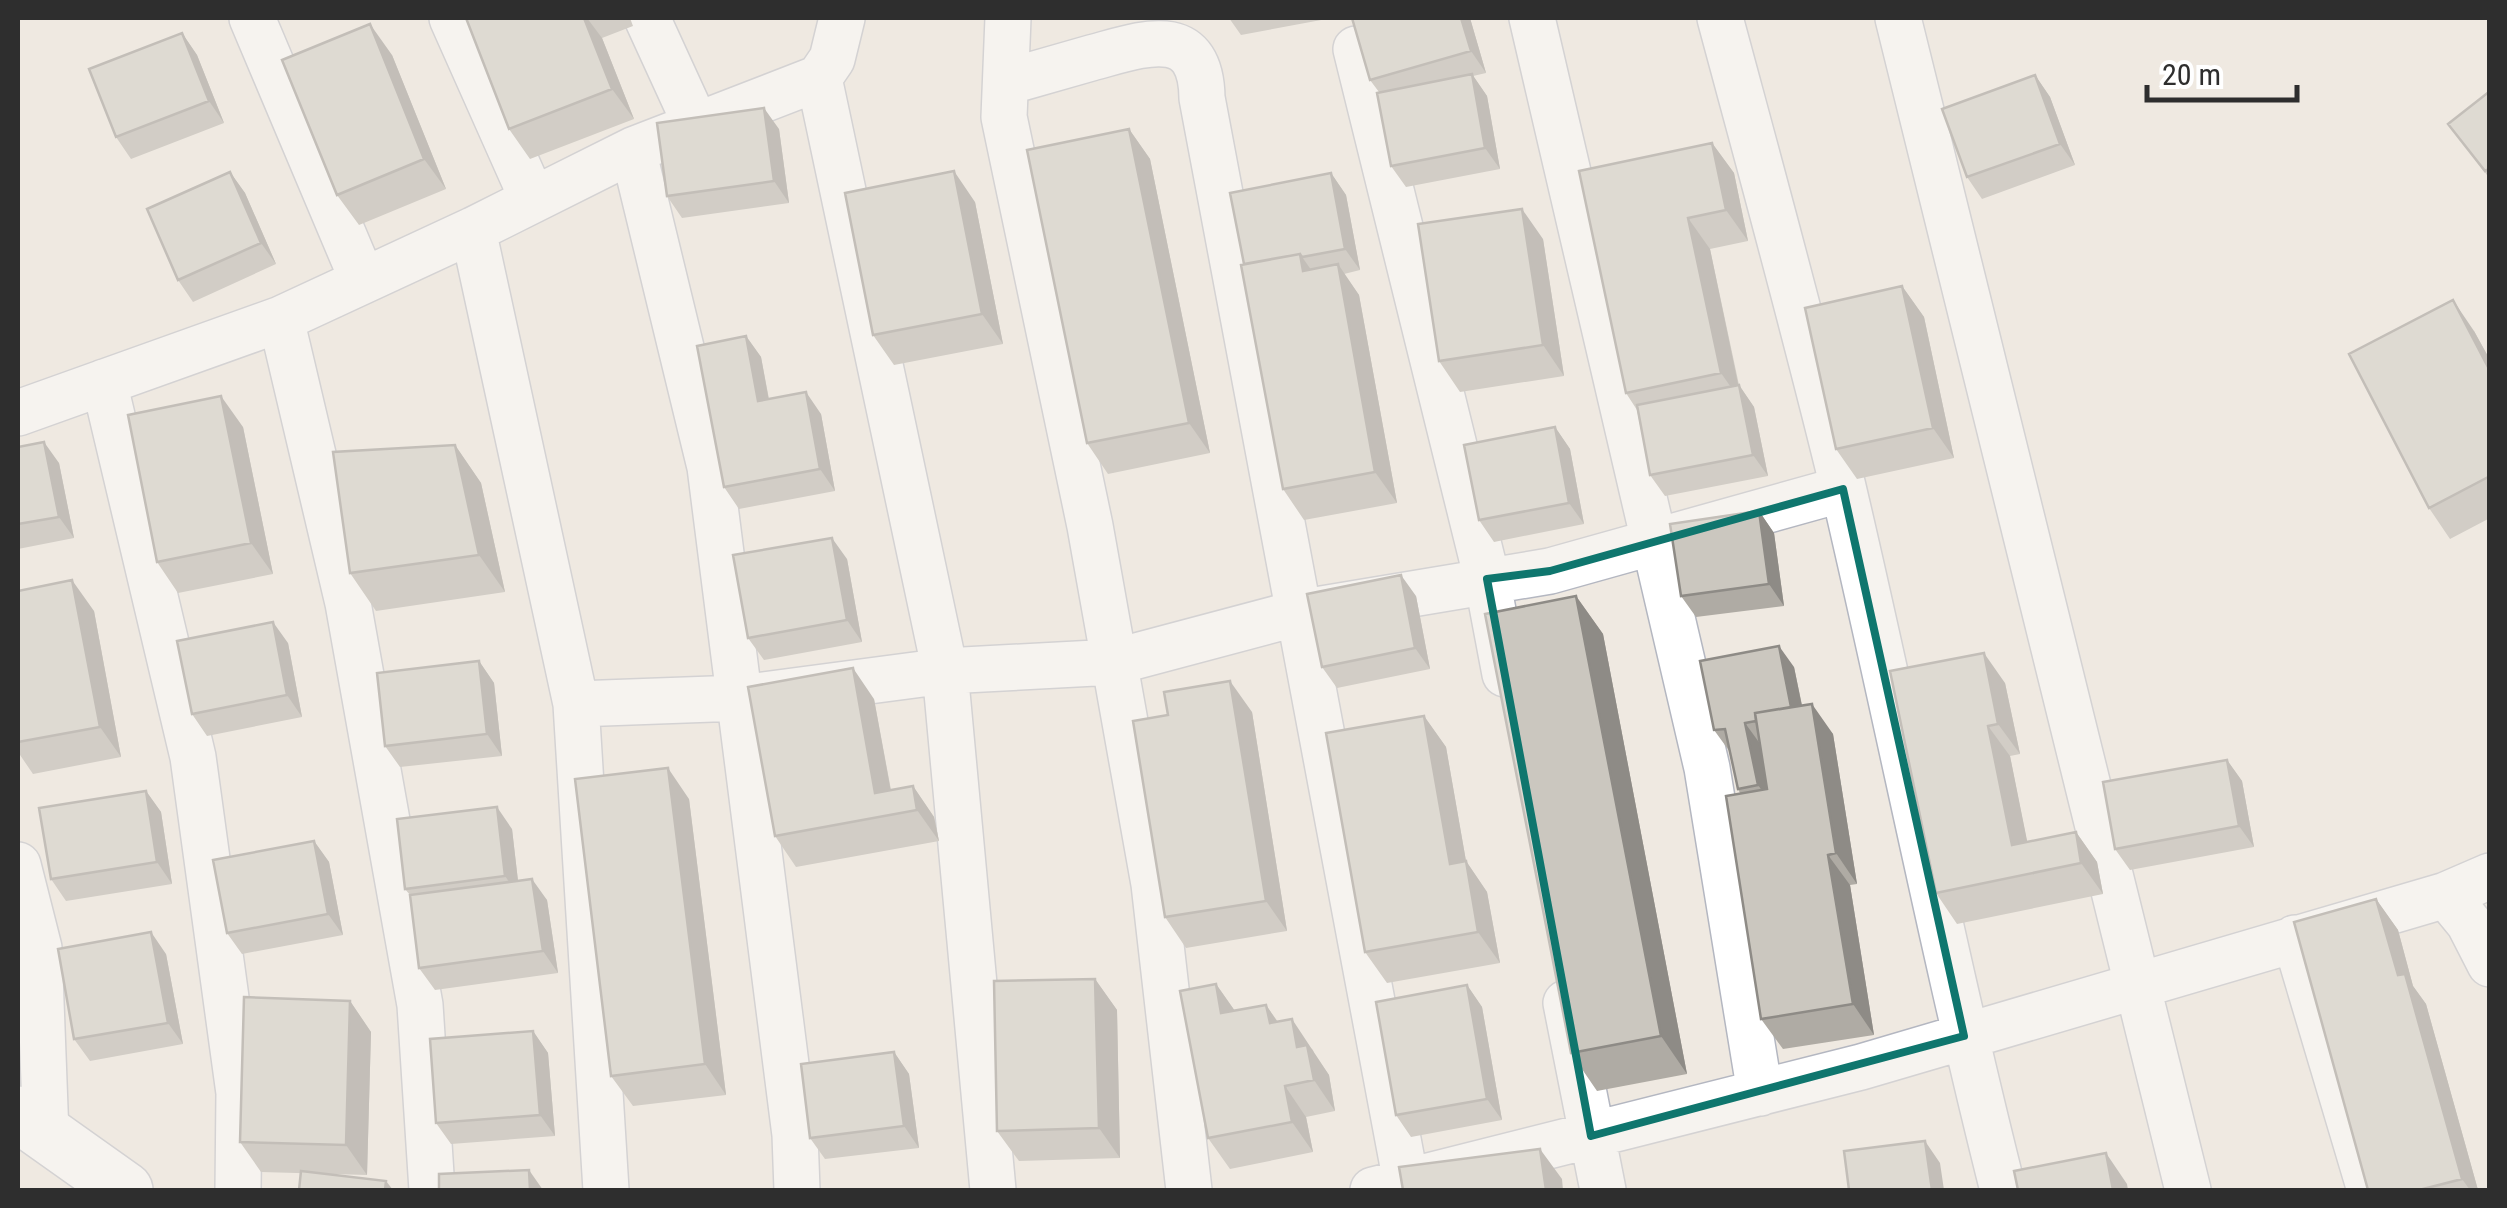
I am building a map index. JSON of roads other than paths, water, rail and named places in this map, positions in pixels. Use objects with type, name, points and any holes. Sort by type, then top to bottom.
[{"type":"street","points":[[252,18],[363,281]]},
{"type":"street","points":[[452,18],[533,200]]},
{"type":"street","points":[[648,18],[696,125]]},
{"type":"street","points":[[18,413],[281,320],[634,150],[820,78],[840,38],[842,18]]},
{"type":"street","points":[[1008,18],[1004,116],[1090,526],[1154,884],[1190,1190]]},
{"type":"street","points":[[1532,18],[1707,768],[1760,1092]]},
{"type":"street","points":[[1720,18],[1843,489],[1964,1036],[2003,1190]]},
{"type":"street","points":[[1898,18],[2188,1190]]},
{"type":"street","points":[[1008,82],[1152,41],[1191,34],[1298,613],[1386,1188],[1964,1036],[2446,895],[2490,876]]},
{"type":"street","points":[[1356,49],[1487,579],[1512,714]]},
{"type":"street","points":[[820,78],[945,671],[993,1190]]},
{"type":"street","points":[[634,150],[710,467],[798,1190]]},
{"type":"street","points":[[473,230],[576,704],[606,1190]]},
{"type":"street","points":[[281,320],[348,603],[420,1005],[432,1190]]},
{"type":"street","points":[[104,382],[193,757],[238,1094],[238,1190]]},
{"type":"street","points":[[576,704],[740,698],[945,671],[1114,662],[1298,613],[1550,571],[1843,489]]},
{"type":"street","points":[[18,865],[39,948],[32,1124],[125,1190]]},
{"type":"street","points":[[2446,895],[2470,923],[2490,964]]},
{"type":"street","points":[[2296,938],[2370,1190]]},
{"type":"street","points":[[1558,963],[1604,1190]]}]
